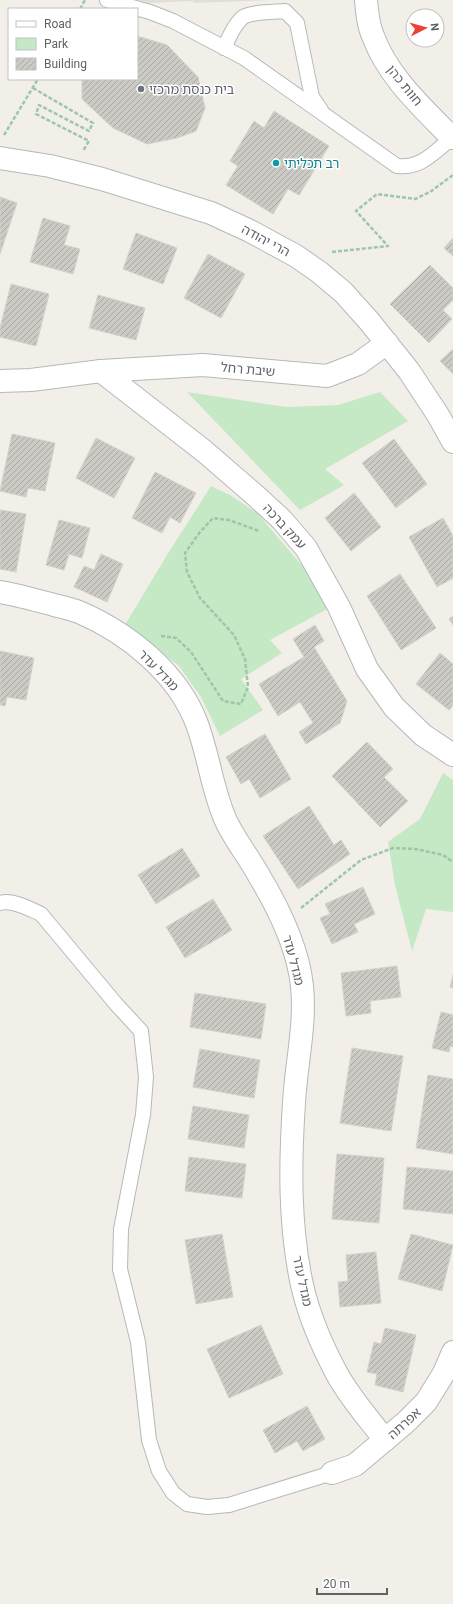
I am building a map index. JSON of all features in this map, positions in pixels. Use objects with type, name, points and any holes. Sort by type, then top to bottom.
[{"type":"street","name":"חוות כהן","points":[[366,0],[372,36],[394,76],[453,138]]},
{"type":"street","name":"הרי יהודה","points":[[0,158],[50,166],[102,179],[211,213],[250,231],[296,256],[319,272],[343,292],[387,343],[409,371],[438,415],[453,442]]},
{"type":"street","name":"שיבת רחל","points":[[101,371],[203,365],[328,376],[358,364],[387,343]]},
{"type":"street","points":[[0,381],[31,380],[101,371]]},
{"type":"street","name":"עמק ברכה","points":[[101,371],[204,452],[282,520],[306,548],[339,607],[366,670],[394,708],[423,735],[453,755]]},
{"type":"street","name":"מגדל עדר","points":[[0,592],[15,594],[77,611],[114,630],[151,658],[179,689],[197,723],[217,798],[227,823],[259,875],[283,922],[296,955],[302,984],[304,1013],[294,1094],[291,1146],[294,1224],[302,1286],[313,1322],[338,1376],[359,1407],[385,1440]]},
{"type":"street","name":"אפרתה","points":[[332,1473],[355,1465],[406,1422],[426,1402],[444,1373],[453,1352]]},
{"type":"lane","points":[[110,1],[135,8]]},
{"type":"lane","points":[[138,9],[173,21],[244,58],[397,166],[406,167],[418,164],[453,138]]},
{"type":"lane","points":[[224,48],[234,28],[243,17],[254,14],[285,11],[297,23],[312,97],[324,115]]},
{"type":"lane","points":[[0,903],[4,902],[24,907],[41,914],[116,1004],[141,1031],[146,1077],[143,1115],[121,1229],[120,1269],[138,1342],[148,1440],[159,1471],[174,1493],[187,1504],[207,1507],[230,1505],[332,1473]]},
{"type":"path","points":[[4,136],[37,80]]},
{"type":"path","points":[[33,88],[93,123],[89,131],[39,105],[36,114],[89,141],[83,151],[76,152]]},
{"type":"path","points":[[296,256],[388,246],[356,211],[377,194],[415,199],[430,192],[453,175]]},
{"type":"path","points":[[129,642],[150,635],[176,638],[192,652],[223,700],[241,704],[248,687],[245,659],[234,635],[200,598],[187,572],[185,553],[200,532],[213,518],[229,520],[264,532]]},
{"type":"path","points":[[283,922],[360,860],[393,848],[416,849],[443,855],[453,862]]},
{"type":"shaded area","points":[[138,0],[273,0],[148,3]]},
{"type":"green space","points":[[187,392],[286,407],[338,405],[380,392],[408,421],[325,469],[344,485],[300,510]]},
{"type":"green space","points":[[211,486],[230,495],[257,513],[305,569],[327,609],[270,640],[282,653],[241,679],[263,710],[220,736],[201,697],[179,666],[125,625]]},
{"type":"green space","points":[[443,773],[453,780],[453,912],[426,909],[412,951],[395,885],[388,842],[420,819]]},
{"type":"building","name":"בית כנסת מרכזי","points":[[138,36],[167,45],[198,77],[205,108],[196,131],[177,138],[147,144],[113,128],[82,99],[82,80],[138,80]]},
{"type":"building","name":"רב תכליתי","points":[[274,111],[329,146],[299,195],[288,189],[273,214],[226,185],[238,166],[230,161],[254,121],[264,128]]},
{"type":"building","points":[[0,197],[17,203],[0,254]]},
{"type":"building","points":[[43,218],[70,226],[64,245],[80,249],[73,274],[30,262]]},
{"type":"building","points":[[136,233],[177,248],[163,284],[123,269]]},
{"type":"building","points":[[453,238],[453,256],[444,248]]},
{"type":"building","points":[[208,254],[245,274],[221,318],[184,298]]},
{"type":"building","points":[[430,265],[453,288],[453,300],[443,310],[452,319],[429,343],[390,304]]},
{"type":"building","points":[[11,284],[49,294],[36,346],[0,337],[0,328]]},
{"type":"building","points":[[98,295],[145,308],[136,340],[89,328]]},
{"type":"building","points":[[453,349],[453,374],[440,361]]},
{"type":"building","points":[[12,434],[55,443],[45,491],[28,488],[26,497],[0,491]]},
{"type":"building","points":[[96,438],[135,458],[114,498],[76,478]]},
{"type":"building","points":[[394,439],[427,484],[396,508],[362,463]]},
{"type":"building","points":[[155,472],[196,493],[180,523],[170,517],[162,533],[132,518]]},
{"type":"building","points":[[354,493],[381,527],[351,551],[325,518]]},
{"type":"building","points":[[0,510],[26,514],[16,572],[0,569]]},
{"type":"building","points":[[443,518],[453,536],[453,578],[437,587],[409,537]]},
{"type":"building","points":[[59,520],[90,528],[82,558],[69,554],[64,570],[46,565]]},
{"type":"building","points":[[101,554],[123,564],[107,602],[74,587],[84,566],[94,570]]},
{"type":"building","points":[[400,574],[436,628],[401,650],[367,596]]},
{"type":"building","points":[[453,616],[453,625],[449,619]]},
{"type":"building","points":[[315,625],[324,641],[314,647],[347,701],[340,723],[306,744],[299,732],[313,723],[300,702],[278,716],[259,684],[304,657],[293,639]]},
{"type":"building","points":[[0,651],[34,658],[26,700],[7,697],[5,706],[0,705]]},
{"type":"building","points":[[440,653],[453,664],[453,705],[449,710],[416,684]]},
{"type":"building","points":[[265,734],[291,779],[260,798],[249,779],[241,784],[226,757]]},
{"type":"building","points":[[367,742],[393,769],[384,777],[408,801],[380,827],[332,776]]},
{"type":"building","points":[[309,806],[334,845],[341,840],[350,854],[298,889],[263,836]]},
{"type":"building","points":[[182,848],[200,876],[156,904],[138,875]]},
{"type":"building","points":[[363,887],[375,914],[354,924],[358,932],[332,944],[320,918],[330,914],[325,904]]},
{"type":"building","points":[[213,899],[232,930],[185,958],[166,927]]},
{"type":"building","points":[[397,966],[401,997],[370,1001],[371,1013],[346,1016],[341,973]]},
{"type":"building","points":[[453,975],[453,988],[450,987]]},
{"type":"building","points":[[195,993],[266,1004],[261,1039],[190,1027]]},
{"type":"building","points":[[441,1012],[453,1015],[453,1047],[450,1046],[449,1052],[432,1048]]},
{"type":"building","points":[[352,1048],[403,1056],[391,1131],[340,1123]]},
{"type":"building","points":[[200,1049],[260,1060],[254,1098],[193,1087]]},
{"type":"building","points":[[428,1075],[453,1079],[453,1154],[416,1148]]},
{"type":"building","points":[[193,1106],[249,1115],[244,1148],[188,1139]]},
{"type":"building","points":[[337,1154],[384,1158],[379,1223],[332,1219]]},
{"type":"building","points":[[189,1157],[246,1164],[242,1198],[185,1191]]},
{"type":"building","points":[[407,1167],[453,1171],[453,1214],[403,1209]]},
{"type":"building","points":[[222,1234],[233,1297],[196,1304],[185,1240]]},
{"type":"building","points":[[411,1234],[453,1245],[442,1291],[398,1279]]},
{"type":"building","points":[[376,1252],[381,1303],[340,1307],[338,1282],[348,1281],[346,1255]]},
{"type":"building","points":[[261,1325],[283,1374],[229,1398],[207,1349]]},
{"type":"building","points":[[385,1328],[416,1335],[403,1392],[375,1385],[377,1374],[367,1372],[374,1342],[381,1344]]},
{"type":"building","points":[[307,1406],[325,1439],[303,1451],[297,1441],[275,1453],[263,1430]]},
{"type":"place","name":"בית כנסת מרכזי","points":[[141,89]]},
{"type":"place","name":"רב תכליתי","points":[[276,163]]}]
